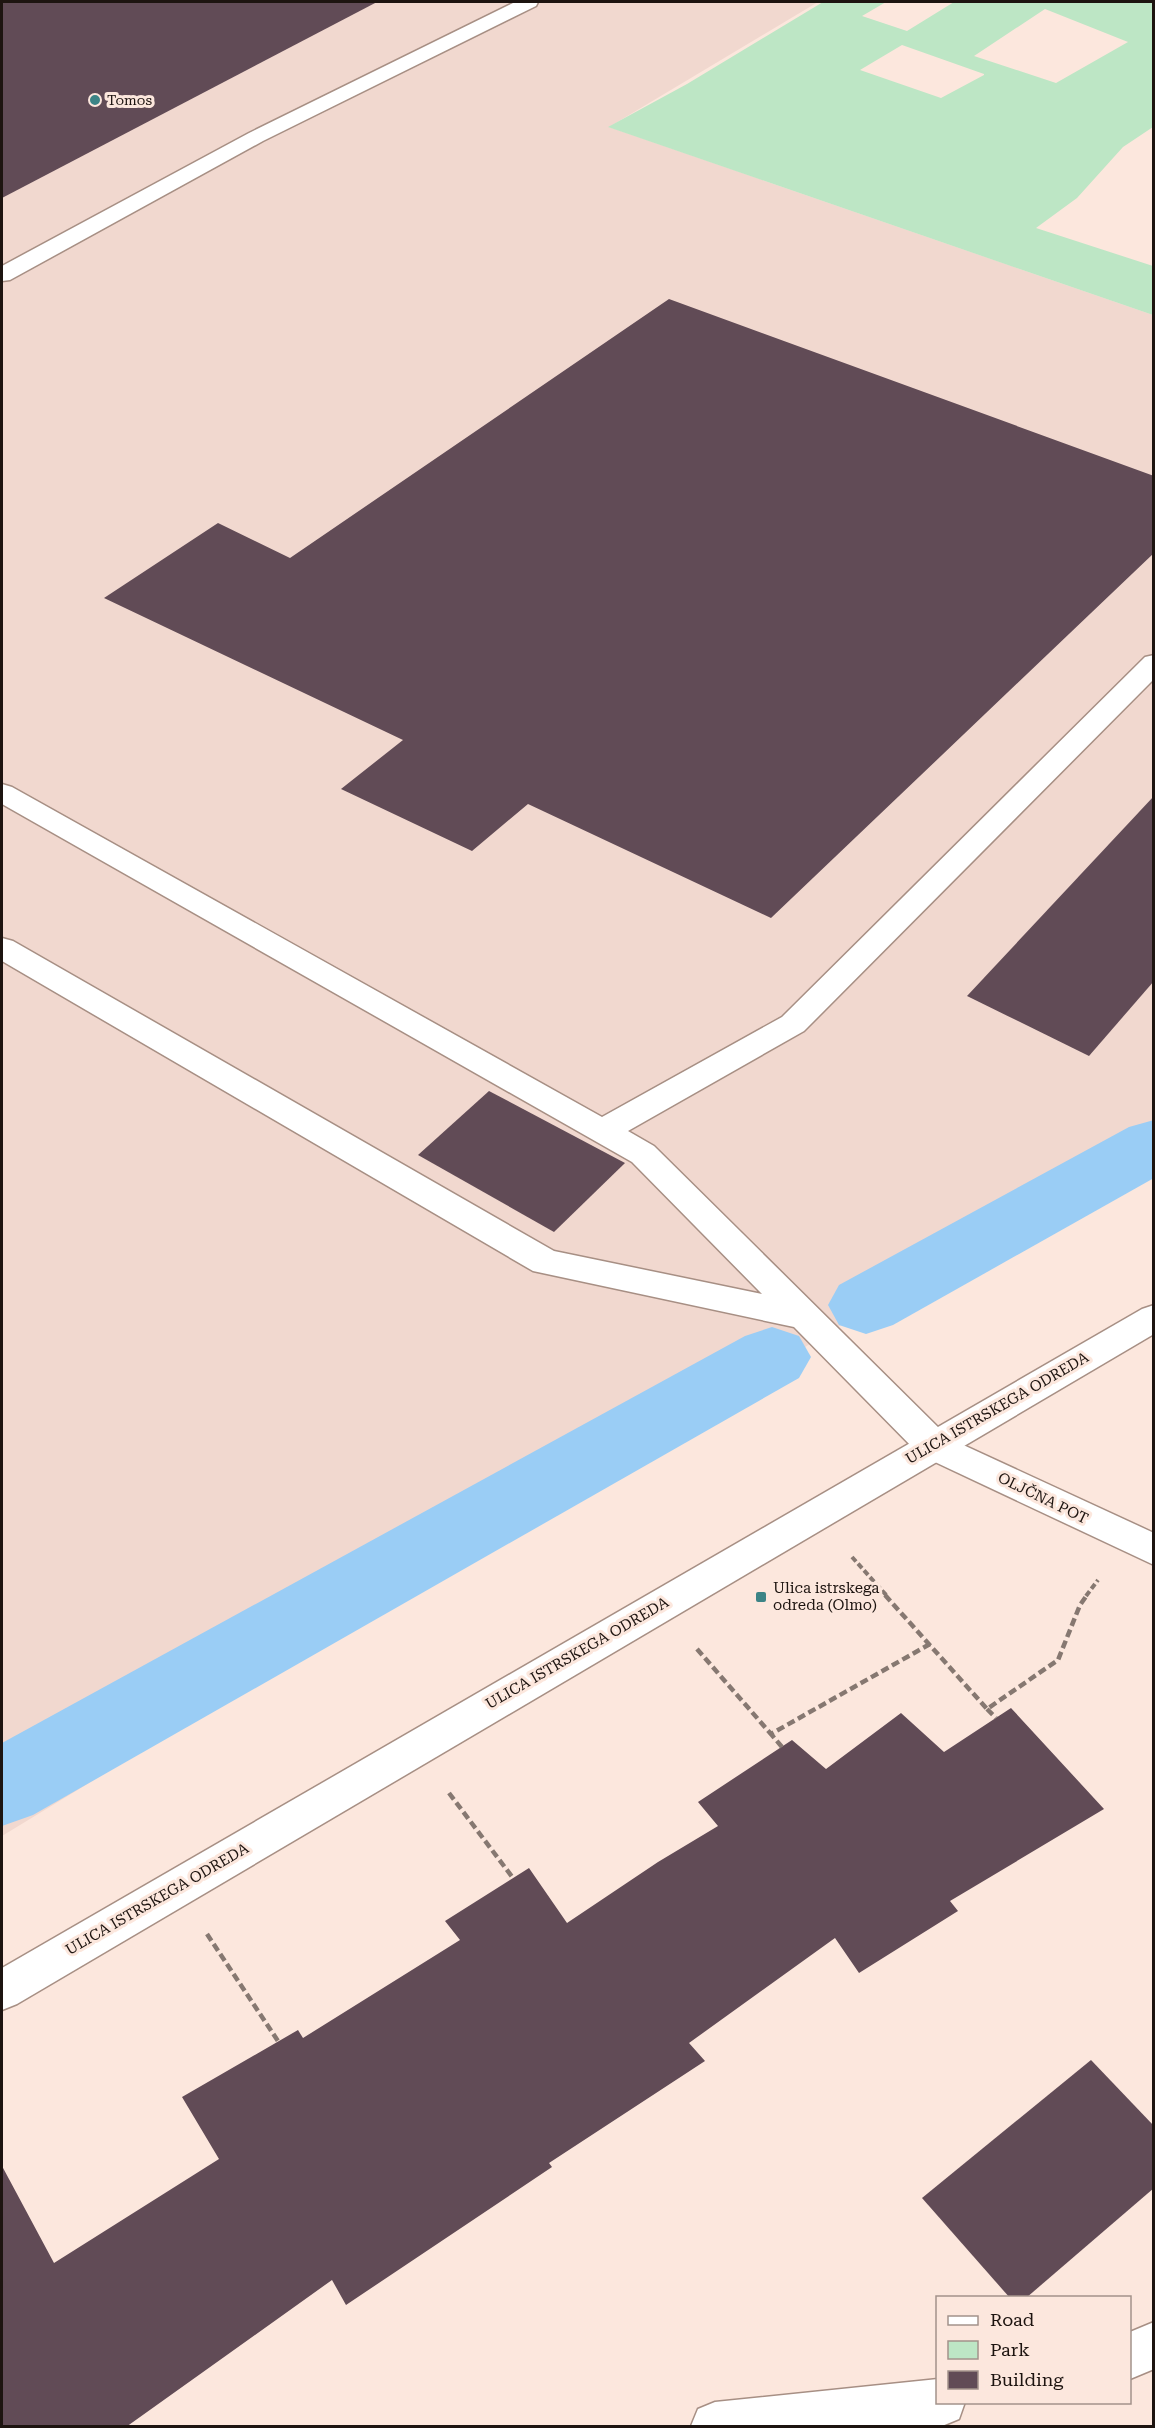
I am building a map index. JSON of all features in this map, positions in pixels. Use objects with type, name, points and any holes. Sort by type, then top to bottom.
[{"type":"street","points":[[2,275],[256,137],[529,2]]},
{"type":"street","points":[[602,1131],[794,1024],[1154,663]]},
{"type":"street","name":"OLJČNA POT","points":[[2,794],[643,1154],[933,1445],[1141,1544]]},
{"type":"street","points":[[2,948],[545,1262],[804,1316]]},
{"type":"street","name":"ULICA ISTRSKEGA ODREDA","points":[[2,1990],[658,1605],[1154,1318]]},
{"type":"street","points":[[1131,2356],[1154,2345]]},
{"type":"street","points":[[715,2427],[936,2404]]},
{"type":"path","points":[[813,1515],[996,1718]]},
{"type":"path","points":[[987,1709],[1058,1660],[1080,1605],[1141,1544]]},
{"type":"path","points":[[658,1605],[782,1747]]},
{"type":"path","points":[[771,1734],[930,1644]]},
{"type":"path","points":[[415,1748],[513,1878]]},
{"type":"path","points":[[176,1888],[278,2041]]},
{"type":"shaded area","points":[[2,2],[818,2],[609,127],[1153,315],[1153,1135],[2,1836]]},
{"type":"green space","points":[[823,2],[886,2],[862,16],[907,31],[954,2],[1153,2],[1153,127],[1123,147],[1077,198],[1036,228],[1153,266],[1153,315],[608,127],[687,84]],"holes":[[[1045,9],[1128,42],[1056,83],[974,56]],[[902,45],[984,74],[984,75],[941,98],[860,70]]]},
{"type":"building","name":"Tomos","points":[[2,2],[377,2],[2,198]]},
{"type":"building","points":[[669,299],[1154,476],[1154,553],[771,918],[528,804],[472,851],[341,789],[403,740],[104,598],[218,523],[290,558]]},
{"type":"building","points":[[1154,796],[1154,981],[1089,1056],[967,996]]},
{"type":"building","points":[[489,1091],[625,1163],[554,1232],[418,1155]]},
{"type":"building","points":[[1011,1708],[1104,1809],[950,1901],[958,1911],[859,1973],[835,1938],[689,2043],[705,2061],[549,2163],[552,2167],[346,2305],[332,2280],[126,2427],[2,2427],[2,2166],[54,2263],[219,2159],[182,2097],[298,2030],[303,2038],[460,1940],[445,1921],[529,1868],[567,1923],[658,1862],[718,1826],[698,1802],[792,1740],[826,1769],[901,1713],[944,1752]]},
{"type":"building","points":[[1091,2060],[1154,2126],[1154,2188],[1028,2296],[1008,2296],[922,2198]]},
{"type":"waterway","points":[[866,1305],[1154,1145]]},
{"type":"waterway","points":[[2,1787],[772,1357]]},
{"type":"place","name":"Tomos","points":[[95,100]]},
{"type":"place","name":"Ulica istrskega odreda (Olmo)","points":[[761,1597]]}]
